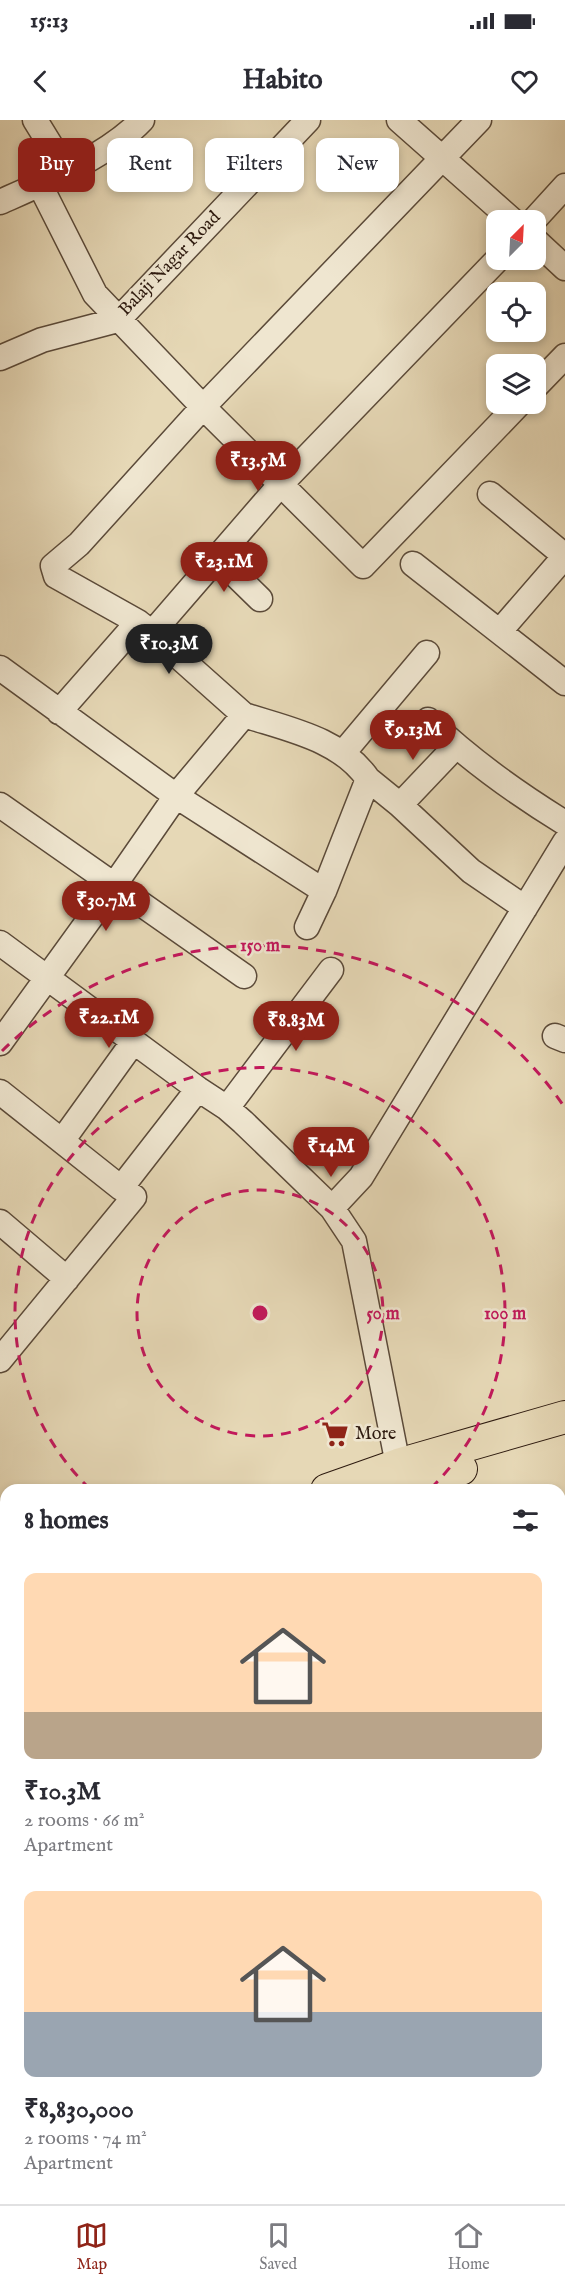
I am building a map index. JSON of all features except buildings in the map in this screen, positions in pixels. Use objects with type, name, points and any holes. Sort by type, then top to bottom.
[{"type":"main road","points":[[525,1439],[565,1417]]},
{"type":"main road","points":[[358,1484],[395,1477],[525,1439],[565,1436]]},
{"type":"street","points":[[34,120],[45,138]]},
{"type":"street","points":[[95,154],[131,132],[142,120]]},
{"type":"street","name":"Balaji Nagar Road","points":[[0,358],[42,340],[118,320],[308,120]]},
{"type":"street","points":[[399,120],[501,210]]},
{"type":"street","points":[[478,120],[203,407],[79,544],[53,566],[56,576],[145,627],[244,714],[321,741],[343,753],[358,765],[368,779],[400,805],[471,871],[525,908]]},
{"type":"street","points":[[543,210],[565,186]]},
{"type":"street","points":[[0,202],[24,192]]},
{"type":"street","points":[[44,192],[95,294],[203,407],[363,566],[509,414]]},
{"type":"street","points":[[546,250],[565,268]]},
{"type":"street","points":[[59,712],[217,557],[280,485],[487,270]]},
{"type":"street","points":[[546,376],[565,356]]},
{"type":"street","points":[[490,494],[565,556],[500,631]]},
{"type":"street","points":[[217,557],[260,599]]},
{"type":"street","points":[[413,564],[565,683]]},
{"type":"street","points":[[343,753],[427,653]]},
{"type":"street","points":[[0,668],[176,796],[324,891]]},
{"type":"street","points":[[0,1043],[176,796],[244,714]]},
{"type":"street","points":[[428,720],[456,746],[520,796],[565,824]]},
{"type":"street","points":[[400,805],[456,746]]},
{"type":"street","points":[[307,927],[324,891],[368,779]]},
{"type":"street","points":[[0,805],[244,976]]},
{"type":"street","points":[[333,1208],[361,1177],[565,842]]},
{"type":"street","points":[[0,943],[227,1108],[333,1208],[354,1241],[395,1477]]},
{"type":"street","points":[[227,1108],[331,970]]},
{"type":"street","points":[[63,1141],[134,1041]]},
{"type":"street","points":[[122,1188],[198,1089]]},
{"type":"street","points":[[0,1092],[134,1197],[0,1360]]},
{"type":"street","points":[[0,1222],[67,1279]]},
{"type":"place","name":"More","points":[[335,1434]]}]
